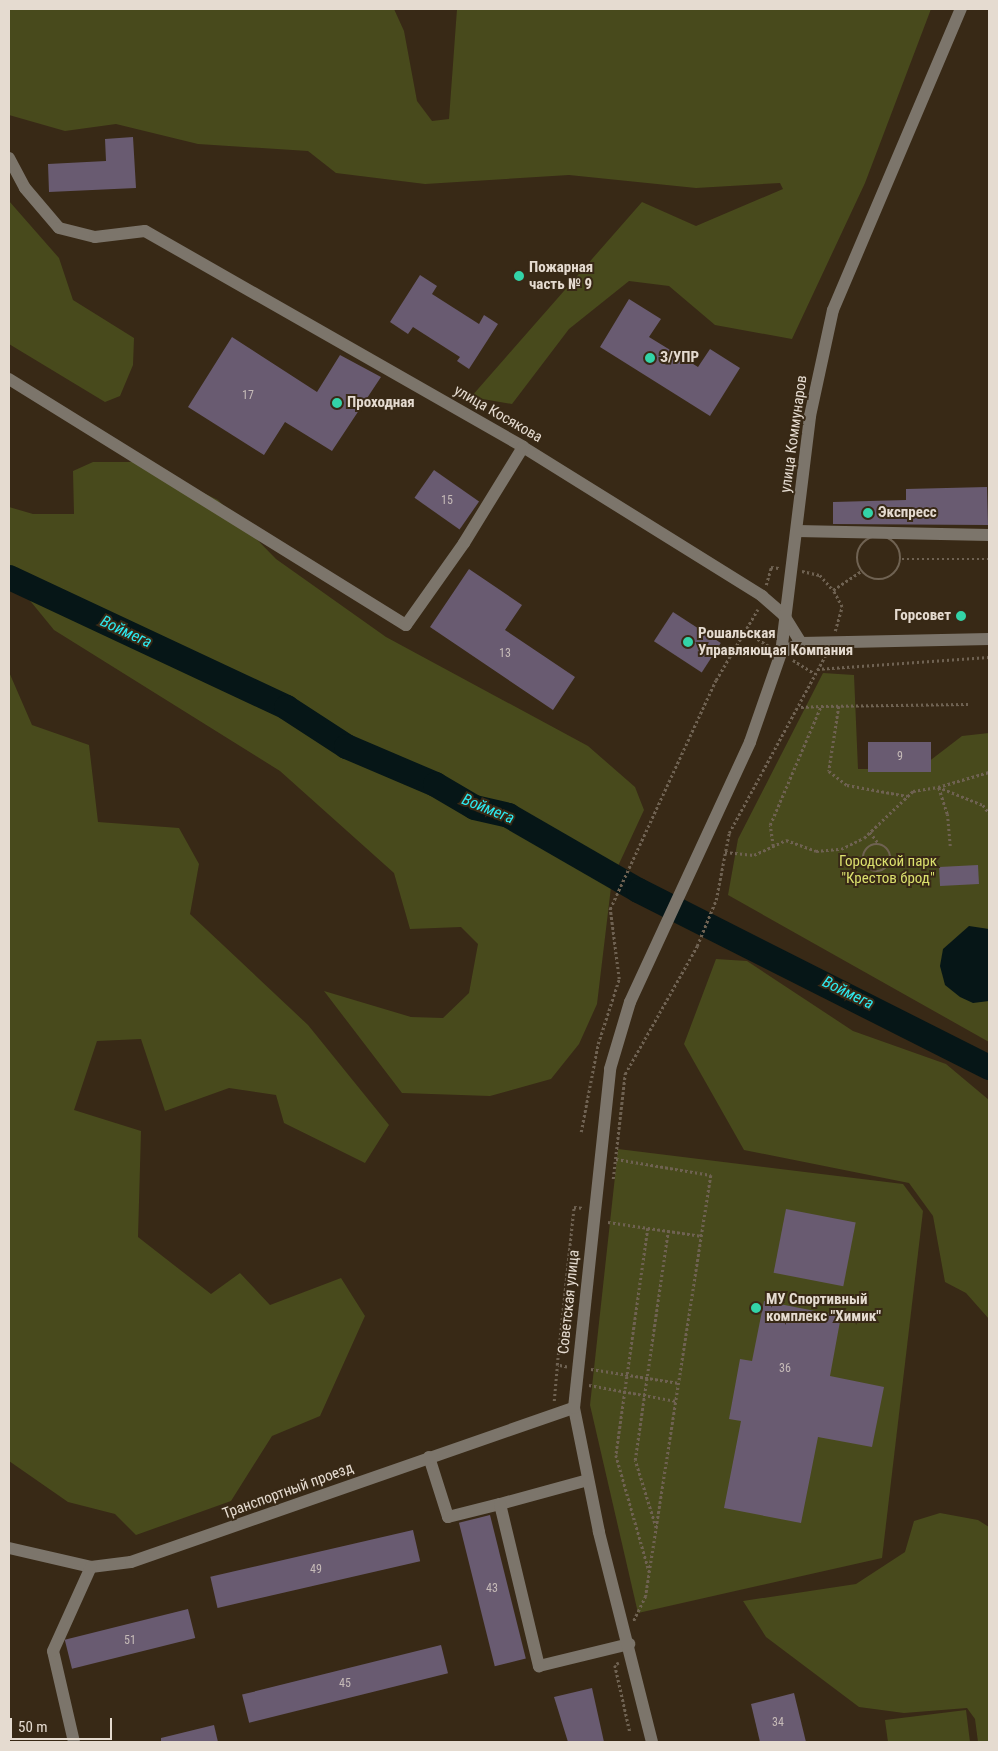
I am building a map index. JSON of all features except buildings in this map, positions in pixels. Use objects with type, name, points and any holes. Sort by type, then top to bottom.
[{"type":"street","name":"улица Коммунаров","points":[[690,873],[750,742],[781,653],[783,614],[797,530],[810,416],[833,310],[961,9]]},
{"type":"street","name":"улица Косякова","points":[[9,158],[25,188],[59,228],[95,237],[145,231],[523,447],[762,596],[783,614],[801,644]]},
{"type":"street","points":[[9,379],[406,625],[464,543],[523,447]]},
{"type":"street","points":[[797,530],[989,535]]},
{"type":"street","points":[[781,653],[801,644],[989,638]]},
{"type":"street","name":"Советская улица","points":[[652,1742],[588,1480],[574,1408],[586,1370],[594,1209],[610,1069],[630,1002],[690,873]]},
{"type":"street","name":"Транспортный проезд","points":[[9,1548],[92,1566],[131,1562],[574,1408]]},
{"type":"street","points":[[430,1457],[448,1517],[588,1480]]},
{"type":"street","points":[[500,1504],[539,1666],[629,1644]]},
{"type":"street","points":[[74,1742],[53,1652],[92,1566]]},
{"type":"path","points":[[873,536],[893,540],[902,559],[897,572],[886,580],[872,579],[861,570],[858,550],[873,536]]},
{"type":"path","points":[[902,559],[989,559]]},
{"type":"path","points":[[612,1185],[625,1074],[697,946],[716,900],[729,833],[801,707],[817,669],[832,643],[842,607],[833,590],[861,570]]},
{"type":"path","points":[[582,1132],[598,1044],[619,979],[610,909],[716,680],[762,596]]},
{"type":"path","points":[[817,669],[989,657]]},
{"type":"path","points":[[801,707],[968,704]]},
{"type":"path","points":[[773,846],[770,825],[821,706]]},
{"type":"path","points":[[839,706],[829,771],[847,785],[907,796],[989,772]]},
{"type":"path","points":[[938,787],[983,805],[989,813]]},
{"type":"path","points":[[938,787],[947,814],[950,846]]},
{"type":"path","points":[[725,852],[754,855],[786,840],[816,851],[840,849],[870,832],[907,796]]},
{"type":"path","points":[[870,832],[891,858],[887,868],[876,872],[866,866],[864,856],[869,847],[879,844]]},
{"type":"path","points":[[615,1158],[711,1175],[646,1596],[633,1622]]},
{"type":"path","points":[[553,1416],[574,1207],[609,1211],[607,1231]]},
{"type":"path","points":[[608,1222],[702,1236]]},
{"type":"path","points":[[648,1228],[616,1455],[650,1572]]},
{"type":"path","points":[[656,1530],[635,1460],[668,1231]]},
{"type":"path","points":[[588,1392],[589,1385],[586,1370],[592,1359]]},
{"type":"path","points":[[557,1365],[679,1383]]},
{"type":"path","points":[[589,1385],[676,1401]]},
{"type":"path","points":[[631,1613],[636,1631]]},
{"type":"green space","points":[[9,9],[394,9],[404,31],[417,101],[432,121],[449,119],[457,9],[931,9],[865,183],[792,339],[715,325],[669,286],[629,281],[569,329],[512,404],[471,397],[642,202],[696,226],[783,189],[780,183],[696,188],[569,175],[425,184],[336,173],[308,151],[198,144],[116,124],[65,131],[9,115]]},
{"type":"green space","points":[[9,201],[59,258],[73,300],[134,338],[133,365],[120,396],[105,402],[9,344]]},
{"type":"green space","points":[[93,462],[139,462],[218,500],[276,559],[386,637],[588,746],[635,787],[644,810],[612,879],[597,1004],[579,1044],[551,1079],[490,1096],[402,1093],[324,991],[411,1017],[443,1018],[469,993],[478,944],[461,927],[410,929],[394,873],[280,771],[54,630],[9,575],[9,507],[33,514],[74,514],[73,471]]},
{"type":"green space","points":[[9,672],[32,725],[89,745],[98,822],[179,828],[199,864],[190,914],[308,1025],[389,1125],[365,1163],[284,1123],[276,1095],[229,1088],[165,1111],[141,1039],[97,1041],[74,1110],[141,1131],[138,1237],[211,1294],[240,1273],[270,1305],[341,1278],[365,1316],[320,1416],[272,1436],[231,1501],[136,1535],[115,1514],[68,1502],[9,1461]]},
{"type":"green space","name":"Городской парк \"Крестов брод\"","points":[[823,673],[854,675],[858,769],[919,769],[962,736],[989,733],[989,1042],[728,895],[738,839]]},
{"type":"green space","points":[[716,959],[747,961],[853,1031],[946,1064],[989,1100],[989,1319],[966,1293],[945,1282],[933,1216],[909,1183],[744,1150],[684,1044]]},
{"type":"green space","name":"МУ Спортивный комплекс \"Химик\"","points":[[618,1149],[903,1184],[923,1211],[882,1558],[638,1613],[590,1405]]},
{"type":"green space","points":[[940,1513],[978,1520],[989,1527],[989,1742],[978,1742],[975,1719],[967,1708],[904,1713],[859,1707],[766,1637],[743,1601],[856,1584],[905,1552],[914,1521]]},
{"type":"green space","points":[[966,1710],[970,1742],[888,1742],[885,1720]]},
{"type":"shaded area","points":[[969,926],[989,929],[989,1001],[973,1003],[960,997],[945,985],[940,966],[943,949]]},
{"type":"waterway","name":"Воймега","points":[[9,577],[286,707],[346,746],[435,784],[474,807],[508,815],[638,890],[989,1067]]},
{"type":"place","name":"Пожарная часть № 9","points":[[519,276]]},
{"type":"place","name":"З/УПР","points":[[650,358]]},
{"type":"place","name":"Проходная","points":[[337,403]]},
{"type":"place","name":"Экспресс","points":[[868,513]]},
{"type":"place","name":"Горсовет","points":[[961,616]]},
{"type":"place","name":"Рошальская Управляющая Компания","points":[[688,642]]},
{"type":"place","name":"МУ Спортивный комплекс \"Химик\"","points":[[756,1308]]}]
